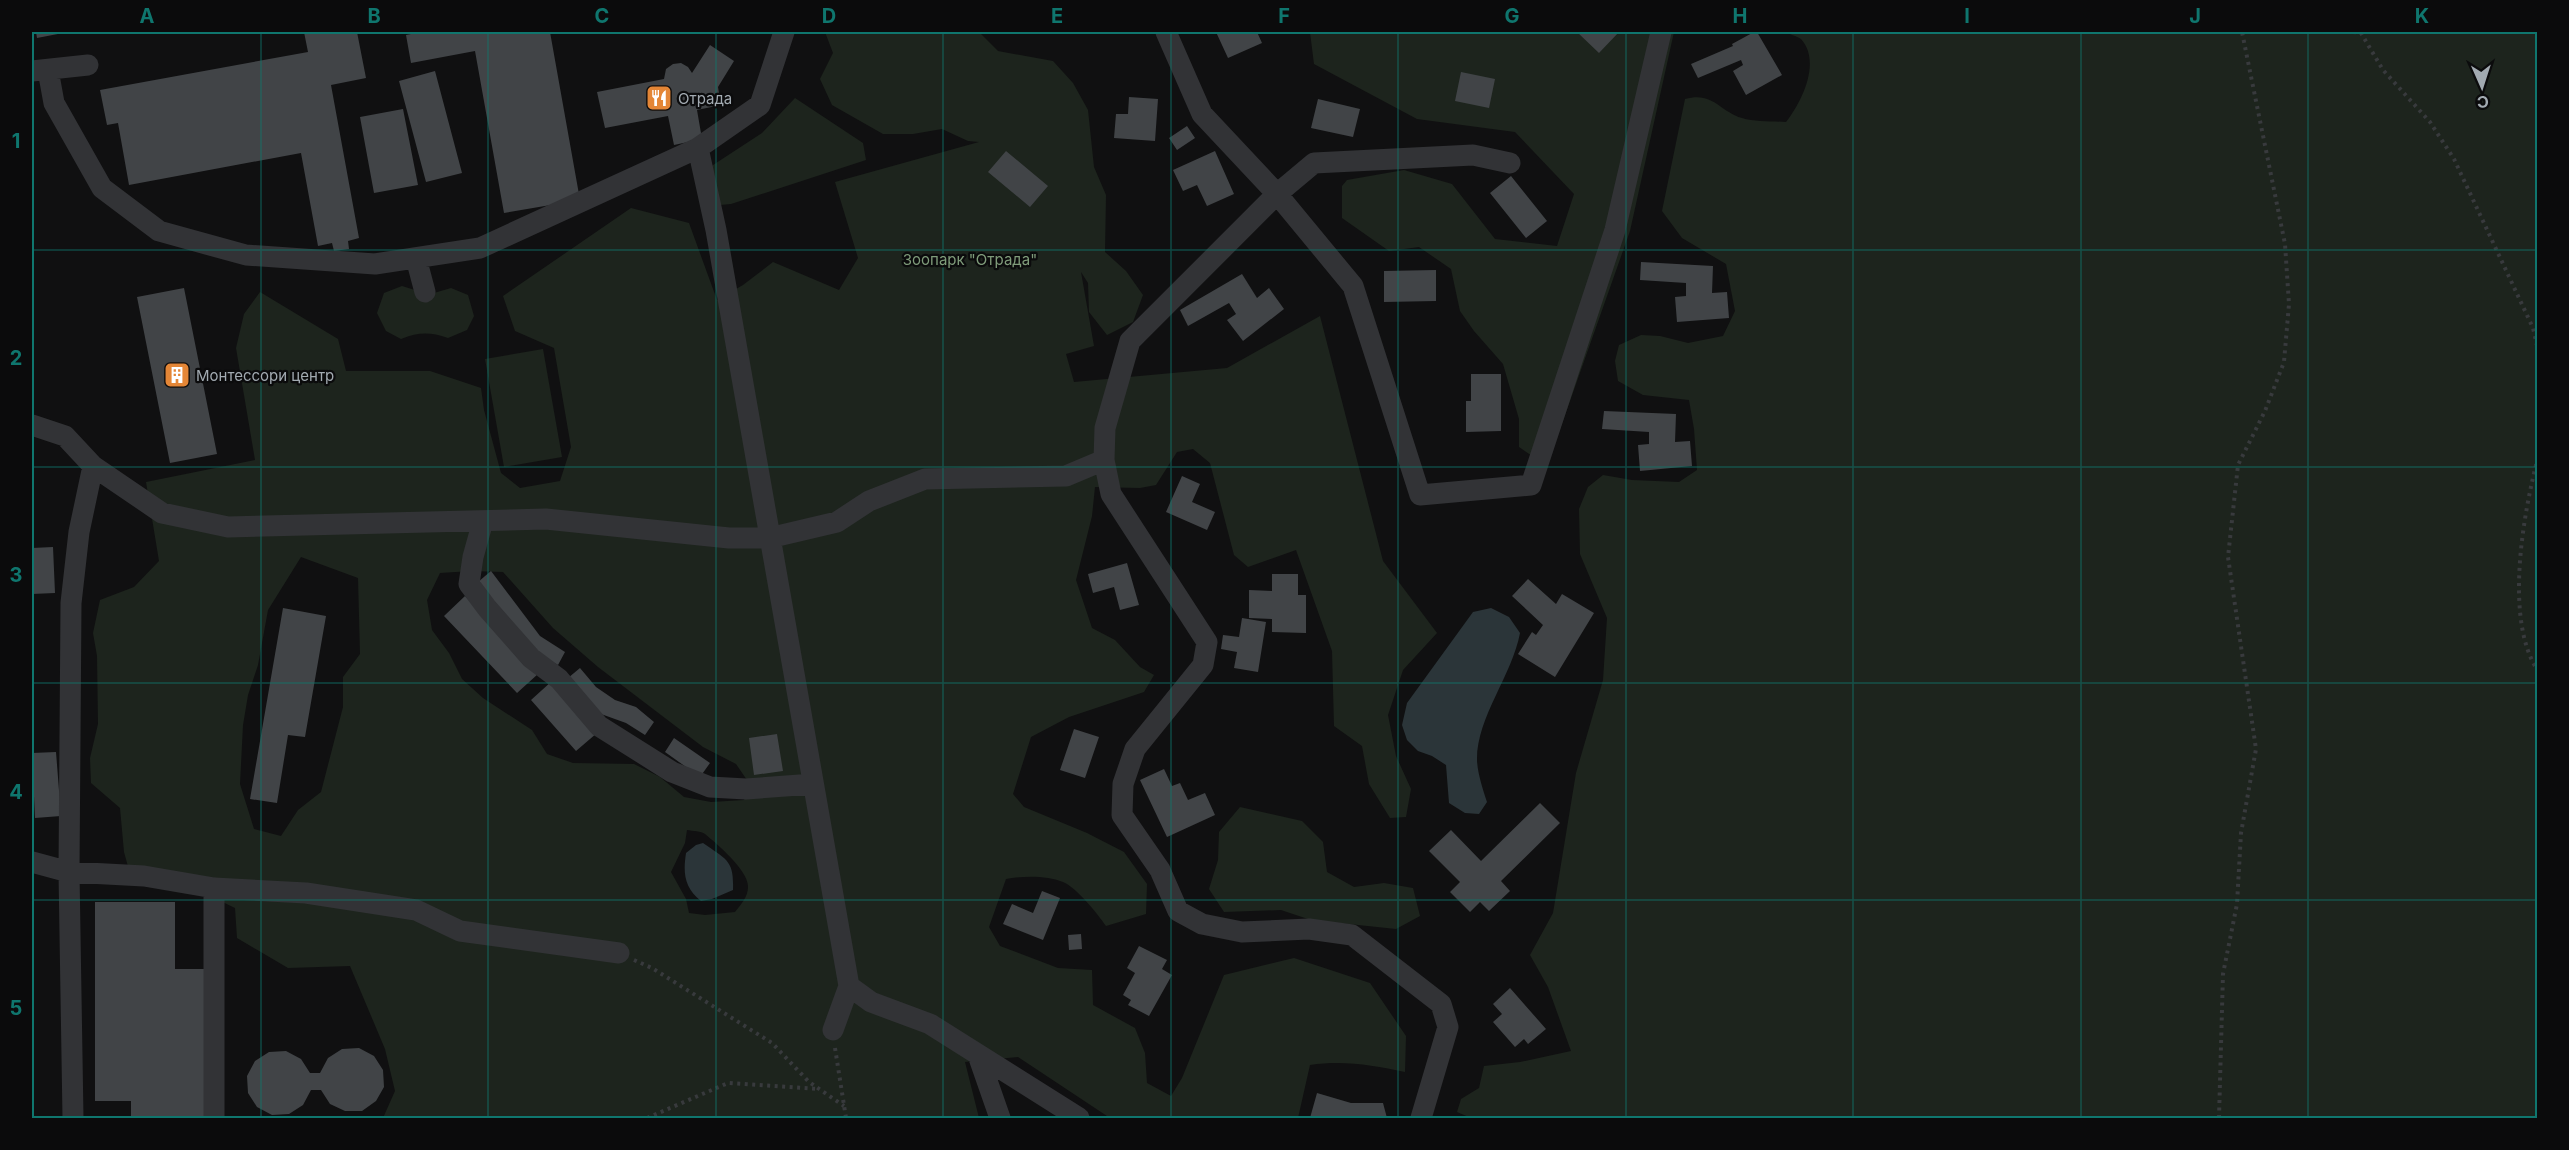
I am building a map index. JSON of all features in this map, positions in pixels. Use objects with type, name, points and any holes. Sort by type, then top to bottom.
[{"type":"lane","points":[[88,65],[40,70],[54,103],[102,188],[159,231],[246,255],[375,264],[480,248],[698,148],[760,105],[784,32]]},
{"type":"lane","points":[[1167,32],[1202,114],[1277,194],[1353,286],[1420,495],[1531,485],[1615,230],[1661,32]]},
{"type":"lane","points":[[698,148],[716,230],[849,986],[833,1030]]},
{"type":"lane","points":[[1420,1119],[1448,1027],[1441,1004],[1352,935],[1309,929],[1242,932],[1202,924],[1178,911],[1160,870],[1122,815],[1123,784],[1134,749],[1203,665],[1207,642],[1111,494],[1104,460],[1105,428],[1130,341],[1277,194],[1314,163],[1473,155],[1510,163]]},
{"type":"lane","points":[[416,258],[425,292]]},
{"type":"lane","points":[[32,425],[65,436],[93,466],[162,513],[228,527],[546,519],[729,538],[769,538],[837,522],[869,501],[925,479],[1066,476],[1104,460]]},
{"type":"lane","points":[[73,1119],[69,872],[71,603],[79,532],[93,466]]},
{"type":"lane","points":[[483,521],[473,557],[469,584],[531,658],[559,679],[599,726],[672,772],[710,788],[746,789],[813,784]]},
{"type":"lane","points":[[32,862],[69,872],[144,876],[213,888],[306,893],[416,910],[459,931],[619,953]]},
{"type":"lane","points":[[213,888],[214,1119]]},
{"type":"lane","points":[[849,986],[871,1002],[930,1024],[1079,1119]]},
{"type":"lane","points":[[978,1054],[1000,1119]]},
{"type":"path","points":[[2219,1119],[2223,974],[2237,904],[2241,833],[2256,749],[2228,557],[2238,465],[2265,411],[2284,362],[2289,304],[2285,244],[2242,32]]},
{"type":"path","points":[[2353,32],[2361,32],[2383,70],[2430,122],[2454,159],[2533,328],[2538,350]]},
{"type":"path","points":[[2538,457],[2525,521],[2519,574],[2521,620],[2528,656],[2538,671]]},
{"type":"path","points":[[619,953],[652,968],[772,1043],[809,1082],[844,1106]]},
{"type":"path","points":[[833,1030],[846,1119]]},
{"type":"path","points":[[647,1119],[728,1083],[819,1089]]},
{"type":"green space","name":"Зоопарк \"Отрада\"","points":[[825,32],[979,32],[998,51],[1053,61],[1073,83],[1088,110],[1094,167],[1106,195],[1105,252],[1126,271],[1143,295],[1133,322],[1107,335],[1089,312],[1088,283],[1081,272],[1094,346],[1066,354],[1074,382],[1227,368],[1320,316],[1383,561],[1437,633],[1403,670],[1388,715],[1396,756],[1411,789],[1406,817],[1390,818],[1369,784],[1362,746],[1334,726],[1332,651],[1296,550],[1248,567],[1234,555],[1210,463],[1193,449],[1177,452],[1156,485],[1140,488],[1095,487],[1092,516],[1076,580],[1092,628],[1115,640],[1140,667],[1154,675],[1144,692],[1069,717],[1031,737],[1013,794],[1024,807],[1087,833],[1124,852],[1147,884],[1146,914],[1106,926],[1086,901],[1063,882],[1049,878],[1020,877],[1006,879],[989,927],[1000,946],[1058,968],[1092,970],[1093,1005],[1135,1028],[1145,1053],[1147,1083],[1171,1096],[1182,1078],[1224,975],[1294,958],[1370,983],[1406,1036],[1405,1072],[1358,1064],[1310,1065],[1298,1118],[1110,1118],[1018,1057],[965,1062],[979,1118],[383,1118],[395,1091],[385,1049],[350,966],[288,968],[237,938],[235,908],[185,884],[129,870],[124,852],[120,808],[91,783],[90,758],[98,724],[97,656],[93,633],[100,600],[134,587],[159,561],[146,482],[255,460],[236,348],[244,314],[260,292],[338,339],[346,371],[430,371],[481,388],[484,410],[501,473],[520,488],[560,481],[571,447],[554,348],[515,331],[503,296],[631,208],[689,223],[717,300],[743,285],[773,262],[839,290],[858,258],[835,182],[979,142],[968,141],[942,129],[913,134],[883,134],[832,105],[820,79],[833,53]],"holes":[[[301,557],[358,578],[360,654],[343,677],[343,707],[321,792],[298,810],[281,836],[254,829],[240,784],[243,725],[248,695],[258,665],[268,610]],[[503,572],[553,628],[598,667],[703,747],[736,764],[749,783],[744,800],[711,802],[684,797],[660,777],[634,764],[573,763],[547,754],[532,730],[483,698],[462,679],[449,653],[432,630],[427,600],[440,573]],[[687,830],[703,833],[738,866],[747,881],[748,891],[735,912],[705,915],[689,913],[686,899],[671,872],[685,843]]]},
{"type":"green space","points":[[1310,32],[1674,32],[1630,231],[1547,466],[1519,447],[1519,419],[1503,364],[1460,311],[1451,269],[1419,247],[1389,251],[1342,218],[1342,186],[1347,180],[1404,170],[1452,184],[1495,239],[1557,246],[1574,194],[1515,132],[1417,119],[1314,64]]},
{"type":"green space","points":[[1784,32],[2537,32],[2537,1118],[1471,1118],[1457,1112],[1461,1099],[1479,1088],[1484,1066],[1520,1062],[1571,1051],[1548,987],[1530,955],[1553,913],[1576,773],[1603,680],[1607,618],[1580,554],[1579,509],[1588,487],[1603,475],[1632,480],[1679,482],[1697,470],[1689,400],[1643,395],[1618,381],[1615,361],[1619,345],[1641,335],[1660,336],[1688,343],[1723,336],[1735,311],[1726,264],[1682,238],[1662,211],[1685,99],[1695,97],[1709,100],[1734,115],[1752,120],[1786,122],[1792,114],[1807,82],[1810,59],[1801,39]]},
{"type":"green space","points":[[795,98],[863,143],[866,160],[731,204],[720,205],[710,167],[762,133]]},
{"type":"green space","points":[[402,286],[434,293],[451,288],[468,295],[474,316],[467,330],[448,338],[424,334],[401,339],[386,331],[377,313],[384,293]]},
{"type":"green space","points":[[543,349],[562,457],[504,467],[485,359]]},
{"type":"green space","points":[[1240,807],[1302,821],[1323,842],[1327,872],[1354,887],[1384,883],[1413,888],[1420,916],[1396,929],[1311,920],[1281,910],[1224,912],[1209,889],[1218,860],[1219,832]]},
{"type":"shaded area","points":[[1491,608],[1509,617],[1520,633],[1510,665],[1482,729],[1478,745],[1477,761],[1487,802],[1479,814],[1465,813],[1449,803],[1446,765],[1418,751],[1407,740],[1402,725],[1407,703],[1473,612]]},
{"type":"shaded area","points":[[703,843],[718,853],[730,866],[733,890],[701,901],[688,885],[685,867],[686,853],[696,845]]},
{"type":"building","points":[[36,32],[63,32],[63,33],[37,38]]},
{"type":"building","points":[[304,32],[357,32],[366,78],[331,85],[359,238],[348,241],[349,249],[334,251],[332,243],[318,246],[301,153],[129,185],[118,123],[107,125],[100,90],[308,52]]},
{"type":"building","points":[[421,32],[550,32],[580,200],[504,213],[475,51],[411,63],[406,35]]},
{"type":"building","points":[[1216,32],[1257,32],[1262,43],[1228,58]]},
{"type":"building","points":[[1577,32],[1619,32],[1599,53]]},
{"type":"building","points":[[1757,32],[1782,75],[1746,95],[1733,71],[1743,65],[1741,60],[1698,78],[1691,64],[1733,46],[1732,44]]},
{"type":"building","name":"Отрада","points":[[710,45],[734,61],[718,87],[721,105],[697,110],[702,139],[674,145],[668,116],[605,128],[597,92],[664,79],[666,69],[673,64],[681,63],[692,73]]},
{"type":"building","points":[[435,71],[462,173],[426,182],[399,81]]},
{"type":"building","points":[[1461,72],[1495,79],[1489,108],[1455,101]]},
{"type":"building","points":[[1129,97],[1158,99],[1155,141],[1114,138],[1116,114],[1128,114]]},
{"type":"building","points":[[1318,99],[1360,109],[1353,137],[1311,128]]},
{"type":"building","points":[[403,109],[418,185],[374,193],[360,117]]},
{"type":"building","points":[[1187,126],[1195,138],[1177,150],[1169,138]]},
{"type":"building","points":[[1006,151],[1048,186],[1030,207],[988,172]]},
{"type":"building","points":[[1215,151],[1234,194],[1207,206],[1197,185],[1183,191],[1173,170]]},
{"type":"building","points":[[1511,176],[1547,221],[1526,238],[1490,193]]},
{"type":"building","points":[[1641,262],[1713,266],[1712,293],[1727,292],[1729,318],[1677,322],[1675,297],[1686,296],[1686,283],[1640,280]]},
{"type":"building","points":[[1436,270],[1436,301],[1384,302],[1384,271]]},
{"type":"building","points":[[1242,274],[1257,298],[1269,288],[1284,309],[1243,341],[1227,320],[1236,314],[1229,303],[1188,326],[1180,310]]},
{"type":"building","name":"Монтессори центр","points":[[184,288],[217,454],[170,463],[137,297]]},
{"type":"building","points":[[1471,374],[1501,374],[1501,431],[1466,432],[1466,401],[1471,401]]},
{"type":"building","points":[[1604,411],[1676,414],[1675,442],[1690,441],[1692,466],[1640,471],[1638,445],[1649,444],[1649,432],[1602,429]]},
{"type":"building","points":[[1182,476],[1200,484],[1192,502],[1215,512],[1207,530],[1166,512]]},
{"type":"building","points":[[53,547],[55,593],[32,594],[32,548]]},
{"type":"building","points":[[1127,563],[1139,605],[1120,610],[1114,587],[1093,593],[1088,574]]},
{"type":"building","points":[[491,571],[540,636],[565,652],[558,665],[530,650],[478,582]]},
{"type":"building","points":[[1272,574],[1298,574],[1298,595],[1306,595],[1306,633],[1272,632],[1272,619],[1249,618],[1249,590],[1272,591]]},
{"type":"building","points":[[1528,579],[1556,604],[1562,594],[1594,613],[1555,677],[1518,654],[1532,632],[1536,635],[1543,625],[1512,596]]},
{"type":"building","points":[[465,596],[538,674],[517,693],[444,616]]},
{"type":"building","points":[[283,608],[326,616],[305,737],[288,735],[277,803],[250,799]]},
{"type":"building","points":[[1242,618],[1266,622],[1258,672],[1234,668],[1237,652],[1221,649],[1223,635],[1239,637]]},
{"type":"building","points":[[580,668],[596,687],[615,700],[636,707],[654,722],[645,735],[626,723],[601,714],[568,678]]},
{"type":"building","points":[[552,681],[597,733],[576,751],[531,700]]},
{"type":"building","points":[[1074,729],[1099,737],[1085,778],[1060,770]]},
{"type":"building","points":[[777,734],[783,771],[754,775],[749,738]]},
{"type":"building","points":[[674,738],[710,763],[700,777],[665,752]]},
{"type":"building","points":[[56,752],[61,816],[35,818],[32,753]]},
{"type":"building","points":[[1164,769],[1172,786],[1180,783],[1188,800],[1205,793],[1215,815],[1167,837],[1140,780]]},
{"type":"building","points":[[1540,803],[1560,823],[1501,881],[1510,891],[1489,911],[1480,902],[1470,912],[1450,892],[1460,882],[1429,851],[1451,830],[1481,861]]},
{"type":"building","points":[[1042,891],[1060,898],[1043,940],[1003,924],[1012,904],[1033,913]]},
{"type":"building","points":[[95,902],[175,902],[175,969],[204,969],[204,1118],[131,1118],[131,1101],[95,1101]]},
{"type":"building","points":[[1081,934],[1082,949],[1069,950],[1068,935]]},
{"type":"building","points":[[1139,946],[1167,960],[1162,969],[1172,975],[1149,1016],[1128,1005],[1131,1000],[1123,995],[1135,973],[1127,968]]},
{"type":"building","points":[[1510,988],[1546,1029],[1528,1044],[1524,1039],[1515,1047],[1493,1022],[1502,1014],[1493,1004]]},
{"type":"building","points":[[359,1048],[374,1056],[383,1070],[384,1087],[376,1101],[362,1111],[345,1111],[330,1104],[321,1090],[311,1090],[303,1105],[289,1114],[272,1115],[257,1107],[248,1093],[247,1076],[255,1061],[269,1052],[286,1051],[301,1059],[310,1073],[320,1073],[328,1058],[342,1049]]},
{"type":"building","points":[[1317,1093],[1351,1103],[1383,1103],[1387,1118],[1310,1118]]},
{"type":"place","name":"Отрада","points":[[659,98]]},
{"type":"place","name":"Монтессори центр","points":[[177,375]]}]
